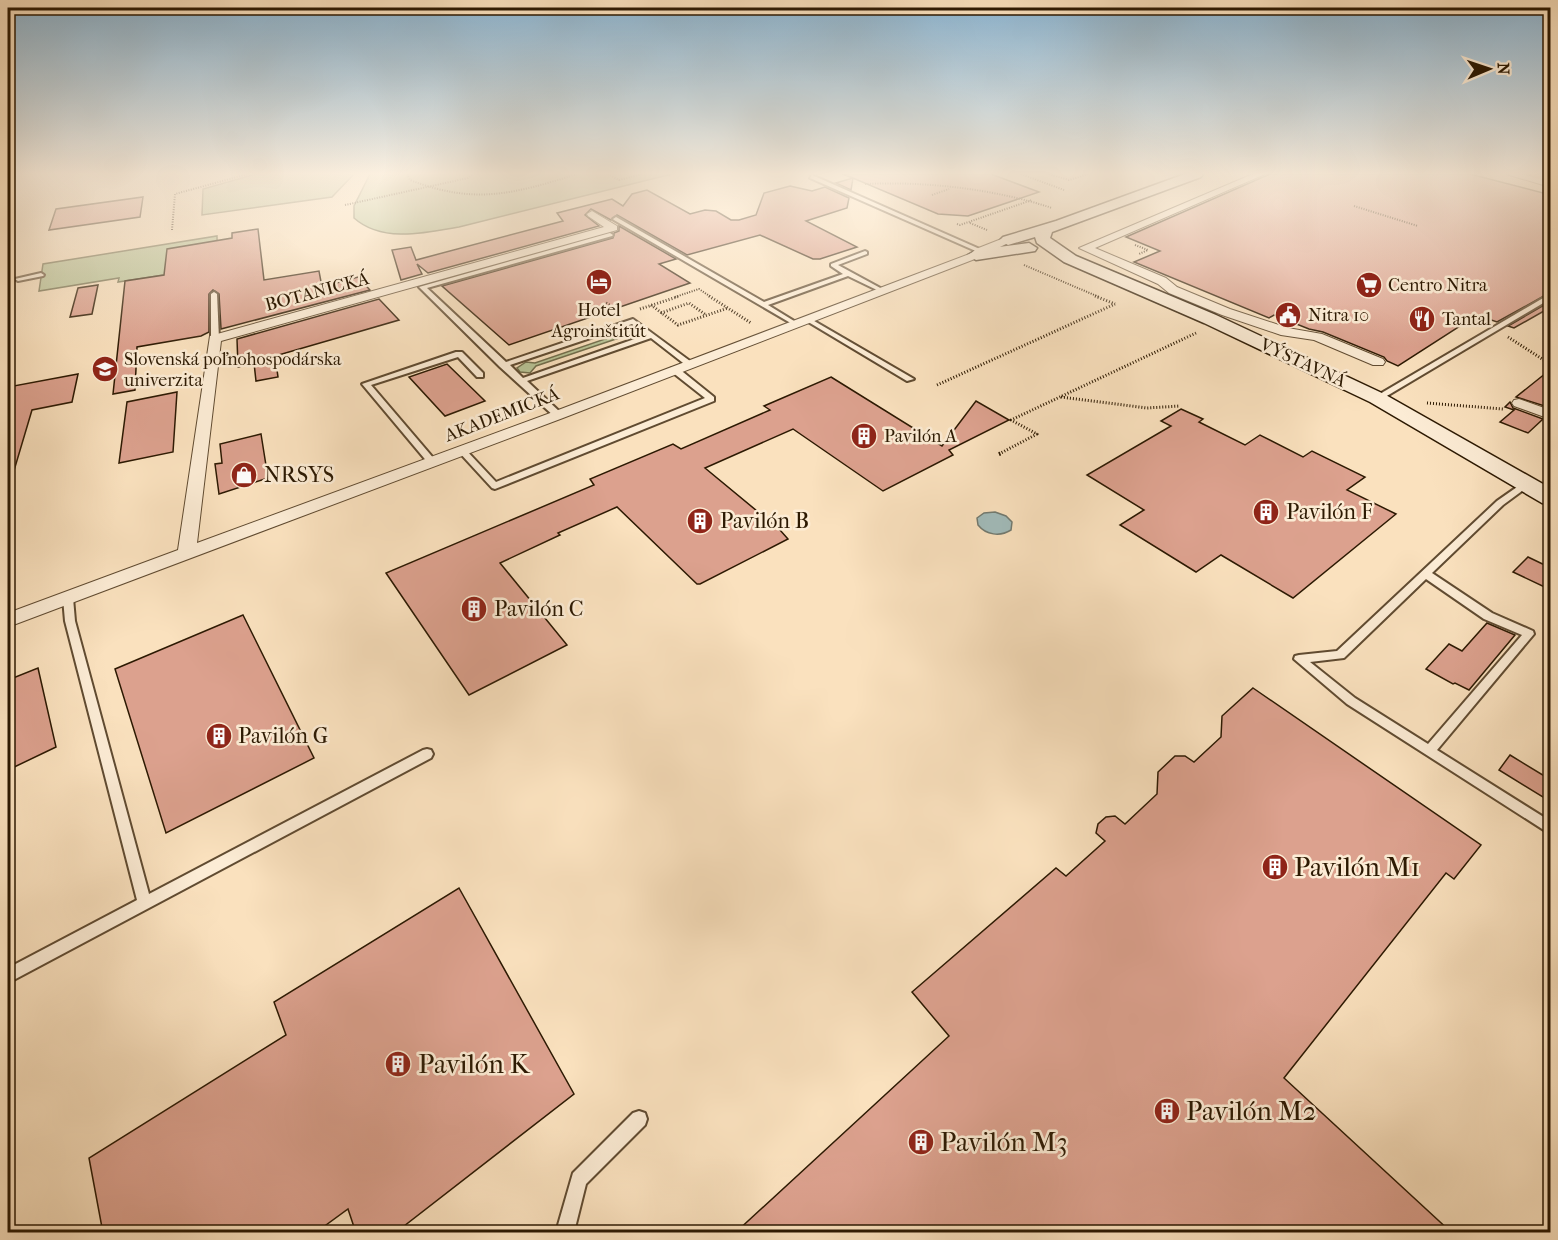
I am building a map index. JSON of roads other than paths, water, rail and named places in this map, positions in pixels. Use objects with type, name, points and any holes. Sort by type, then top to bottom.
[{"type":"street","name":"BOTANICKÁ","points":[[215,339],[599,232]]},
{"type":"street","points":[[978,253],[1015,251],[1052,243],[1059,232]]},
{"type":"street","points":[[1123,232],[1085,248],[1162,281],[1173,290],[1226,312],[1286,332],[1317,337],[1378,362]]},
{"type":"street","name":"VÝSTAVNÁ","points":[[1015,251],[1052,243],[1377,398],[1551,498]]},
{"type":"street","name":"AKADEMICKÁ","points":[[8,621],[558,416],[978,253]]},
{"type":"street","points":[[187,553],[215,339]]},
{"type":"street","points":[[1519,403],[1547,413]]},
{"type":"lane","points":[[638,232],[763,305],[802,322],[910,379]]},
{"type":"lane","points":[[932,232],[978,253]]},
{"type":"lane","points":[[558,416],[422,287],[610,235]]},
{"type":"lane","points":[[865,254],[833,265],[880,290]]},
{"type":"lane","points":[[763,305],[848,274]]},
{"type":"lane","points":[[18,279],[41,275]]},
{"type":"lane","points":[[214,294],[215,339]]},
{"type":"lane","points":[[1377,398],[1551,296]]},
{"type":"lane","points":[[462,451],[495,486],[711,399],[652,335],[633,321],[503,365]]},
{"type":"lane","points":[[520,381],[652,335]]},
{"type":"lane","points":[[432,462],[366,384],[459,354],[480,375]]},
{"type":"lane","points":[[1527,483],[1500,503],[1340,655],[1299,659],[1351,701],[1551,828]]},
{"type":"lane","points":[[1426,574],[1488,616],[1529,634],[1429,751]]},
{"type":"lane","points":[[68,598],[70,621],[145,903]]},
{"type":"lane","points":[[8,976],[427,754]]},
{"type":"lane","points":[[565,1233],[579,1179],[639,1119]]},
{"type":"water","points":[[995,512],[1006,516],[1012,522],[1011,530],[1002,534],[993,534],[978,525],[977,518],[984,513]]},
{"type":"place","name":"Hotel Agroinštitút","points":[[599,282]]},
{"type":"place","name":"Centro Nitra","points":[[1369,285]]},
{"type":"place","name":"Nitra 10","points":[[1288,315]]},
{"type":"place","name":"Tantal","points":[[1422,319]]},
{"type":"place","name":"Slovenská poľnohospodárska univerzita","points":[[105,369]]},
{"type":"place","name":"Pavilón A","points":[[864,436]]},
{"type":"place","name":"NRSYS","points":[[244,475]]},
{"type":"place","name":"Pavilón F","points":[[1266,512]]},
{"type":"place","name":"Pavilón B","points":[[700,521]]},
{"type":"place","name":"Pavilón C","points":[[474,609]]},
{"type":"place","name":"Pavilón G","points":[[219,736]]},
{"type":"place","name":"Pavilón M1","points":[[1275,867]]},
{"type":"place","name":"Pavilón K","points":[[398,1064]]},
{"type":"place","name":"Pavilón M2","points":[[1167,1111]]},
{"type":"place","name":"Pavilón M3","points":[[921,1142]]}]
